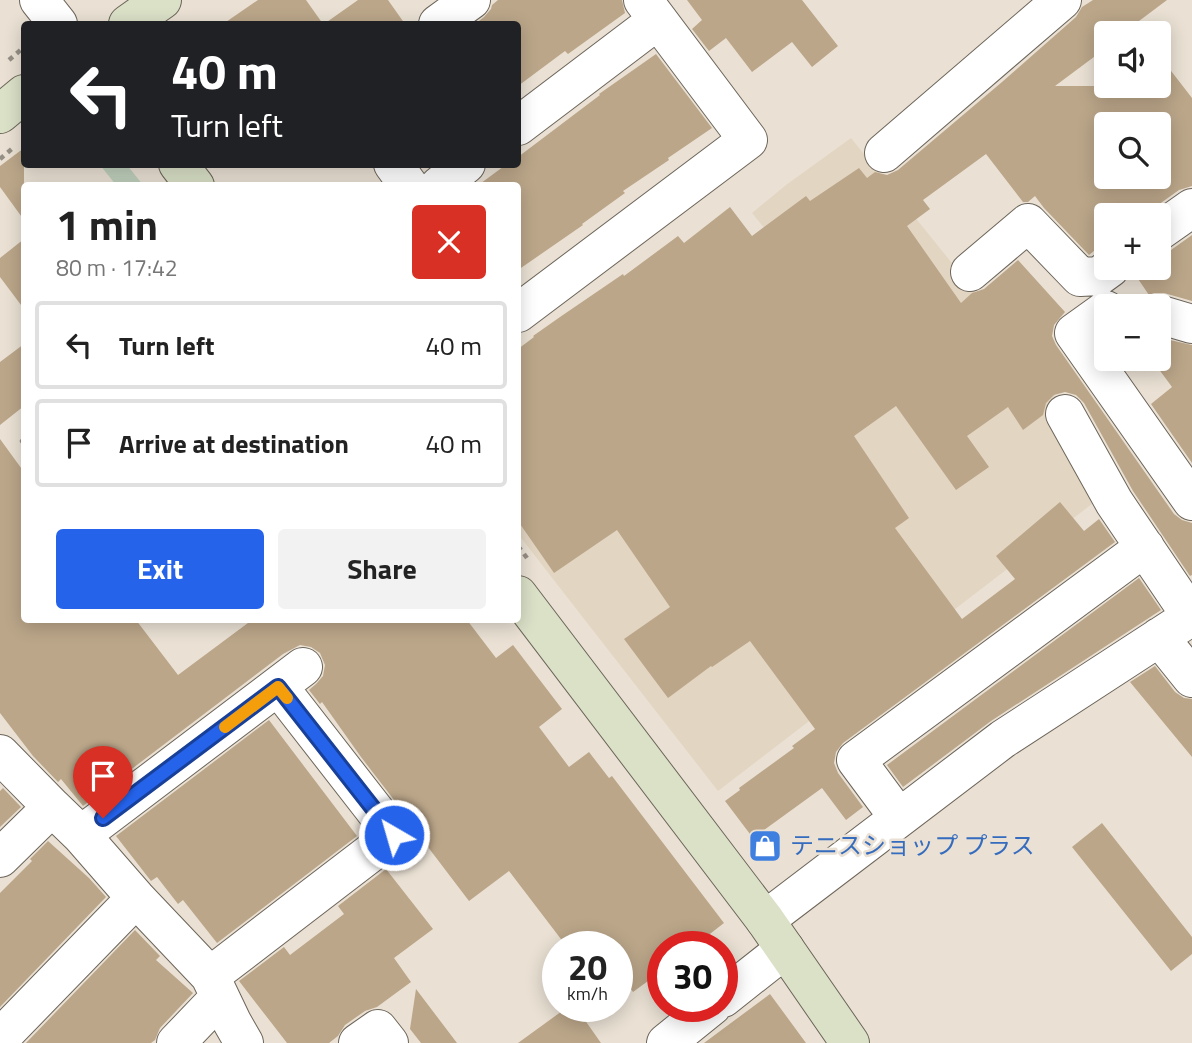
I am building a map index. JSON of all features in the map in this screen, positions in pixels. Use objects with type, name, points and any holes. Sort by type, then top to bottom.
[{"type":"street","points":[[39,0],[56,21]]},
{"type":"street","points":[[132,21],[162,0]]},
{"type":"street","points":[[442,21],[471,0]]},
{"type":"street","points":[[884,153],[1062,0]]},
{"type":"street","points":[[521,123],[650,10],[748,140],[521,311]]},
{"type":"street","points":[[0,114],[21,96]]},
{"type":"street","points":[[180,168],[192,182]]},
{"type":"street","points":[[444,182],[461,168]]},
{"type":"street","points":[[1171,223],[1192,208]]},
{"type":"street","points":[[970,272],[1028,223],[1080,277],[1111,294]]},
{"type":"street","points":[[1094,314],[1074,333],[1094,361]]},
{"type":"street","points":[[1171,318],[1192,324]]},
{"type":"street","points":[[1101,371],[1192,501]]},
{"type":"street","points":[[738,980],[775,934],[899,818],[1003,739],[1192,616],[1114,502],[1065,414]]},
{"type":"street","points":[[899,818],[856,760],[1145,547]]},
{"type":"street","points":[[521,599],[775,934],[850,1043]]},
{"type":"street","points":[[1159,637],[1192,678]]},
{"type":"street","points":[[81,835],[291,677],[394,835],[215,987],[176,1043]]},
{"type":"street","points":[[0,754],[81,835],[215,987],[244,1043]]},
{"type":"street","points":[[0,858],[52,807]]},
{"type":"street","points":[[0,1038],[136,898]]},
{"type":"street","points":[[666,1043],[692,1022]]},
{"type":"street","points":[[358,1043],[378,1028],[389,1043]]},
{"type":"shaded area","points":[[851,138],[1010,335],[1064,408],[1101,497],[718,791],[521,538],[521,414],[769,234],[752,213]]},
{"type":"green space","points":[[102,168],[129,168],[141,182],[114,182]]},
{"type":"building","points":[[258,0],[306,0],[321,21],[227,21]]},
{"type":"building","points":[[358,0],[388,0],[403,21],[328,21]]},
{"type":"building","points":[[498,0],[622,0],[625,13],[568,54],[565,51],[521,84],[521,21],[479,21]]},
{"type":"building","points":[[687,0],[802,0],[838,46],[812,67],[792,42],[752,72],[726,38],[709,51],[692,29],[702,20]]},
{"type":"building","points":[[1093,0],[1167,0],[1139,21],[1094,21],[1094,57],[1055,86],[1094,86],[1094,98],[1171,98],[1171,71],[1192,98],[1192,186],[1179,190],[1161,203],[1094,203],[1094,251],[1089,255],[1035,196],[1028,202],[1023,202],[986,154],[923,200],[930,209],[907,226],[961,303],[972,293],[984,289],[1018,260],[1065,312],[1054,325],[1052,336],[1056,345],[1174,514],[1192,523],[1192,575],[1190,576],[1133,491],[1084,403],[1076,395],[1065,392],[1054,395],[1046,403],[1043,415],[1023,430],[1008,407],[967,436],[989,467],[956,490],[896,406],[854,436],[909,518],[895,528],[962,619],[1015,579],[996,556],[1060,502],[1084,531],[1099,519],[1115,542],[843,743],[836,752],[834,763],[838,773],[863,807],[846,820],[822,788],[753,838],[725,801],[815,729],[750,641],[668,698],[624,639],[670,607],[617,530],[554,573],[521,525],[521,347],[678,236],[684,243],[730,207],[752,236],[806,196],[810,201],[859,168],[867,178],[875,172],[887,175],[898,170],[1076,17],[1082,7]]},
{"type":"building","points":[[656,54],[712,128],[521,268],[521,182],[482,182],[502,168],[521,168],[521,155]]},
{"type":"building","points":[[21,150],[24,182],[21,182],[21,216],[0,187],[0,166]]},
{"type":"building","points":[[1192,235],[1192,301],[1171,294],[1148,294],[1139,280],[1171,280],[1171,250]]},
{"type":"building","points":[[21,241],[21,305],[0,277],[0,258]]},
{"type":"building","points":[[1171,340],[1192,345],[1192,463],[1151,404],[1172,387],[1160,371],[1171,371]]},
{"type":"building","points":[[21,346],[21,408],[0,425],[0,362]]},
{"type":"building","points":[[0,439],[21,468],[21,623],[138,623],[178,675],[248,623],[469,623],[496,658],[513,645],[562,709],[539,727],[569,767],[589,752],[609,778],[612,776],[724,923],[714,931],[647,931],[647,982],[633,992],[633,931],[555,931],[509,871],[469,901],[322,702],[320,704],[309,690],[323,676],[325,665],[320,653],[311,647],[300,645],[283,654],[83,806],[61,779],[58,782],[33,756],[0,713]]},
{"type":"building","points":[[1139,578],[1161,610],[991,721],[903,787],[887,765]]},
{"type":"building","points":[[1155,666],[1175,692],[1184,698],[1192,699],[1192,757],[1130,682]]},
{"type":"building","points":[[269,720],[357,836],[217,943],[183,900],[178,904],[157,877],[151,881],[116,836]]},
{"type":"building","points":[[3,788],[21,807],[0,827],[0,791]]},
{"type":"building","points":[[1102,823],[1192,937],[1192,954],[1171,971],[1072,847]]},
{"type":"building","points":[[48,841],[106,897],[0,1007],[0,893]]},
{"type":"building","points":[[386,869],[433,929],[394,958],[411,982],[377,1007],[365,1011],[345,1025],[329,1043],[287,1043],[239,981],[284,947],[290,955],[344,914],[338,906]]},
{"type":"building","points":[[135,930],[160,956],[156,960],[193,993],[160,1028],[155,1040],[151,1043],[26,1043]]},
{"type":"building","points":[[416,989],[457,1043],[421,1043],[410,1029]]},
{"type":"building","points":[[770,994],[806,1043],[704,1043],[732,1022],[738,1022],[738,1018]]},
{"type":"building","points":[[547,1022],[586,1022],[601,1043],[518,1043]]},
{"type":"slow traffic","points":[[225,727],[278,687],[287,698]]},
{"type":"place","name":"テニスショップ プラス","points":[[765,846]]},
{"type":"route","points":[[103,818],[278,687],[394,835]]}]
